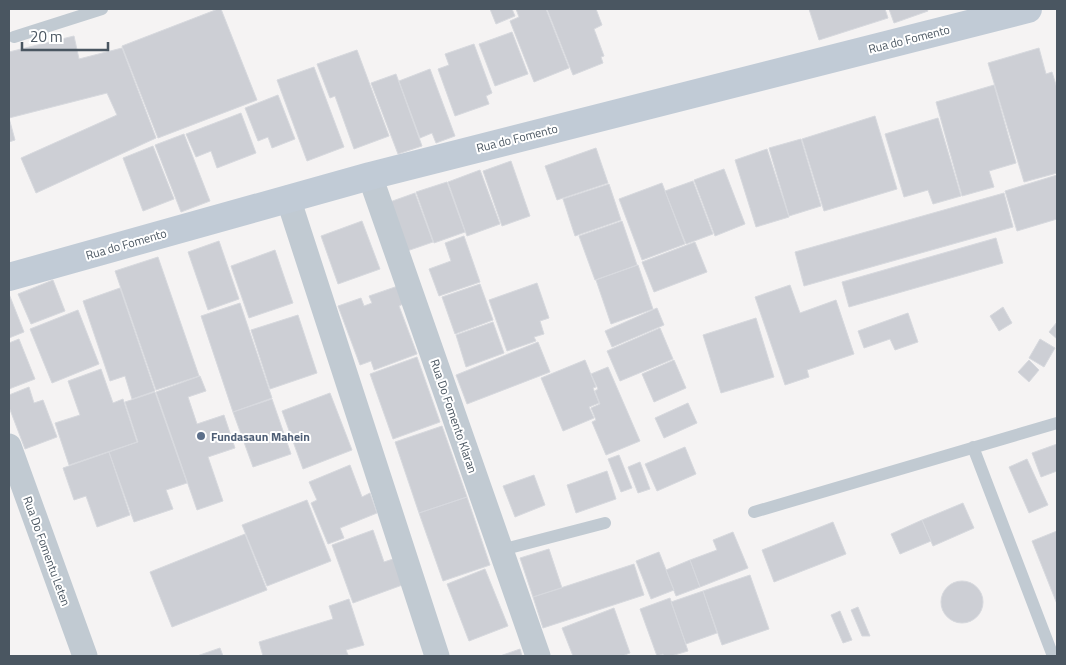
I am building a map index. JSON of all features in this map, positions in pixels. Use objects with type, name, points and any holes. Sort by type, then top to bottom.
[{"type":"street","name":"Rua do Fomento","points":[[9,277],[370,176],[1028,9]]},
{"type":"street","name":"Rua Do Fomento Klaran","points":[[370,176],[538,656]]},
{"type":"street","points":[[288,198],[437,656]]},
{"type":"street","name":"Rua Do Fomentu Leten","points":[[9,446],[85,656]]},
{"type":"lane","points":[[14,37],[102,9]]},
{"type":"lane","points":[[754,512],[1057,423]]},
{"type":"lane","points":[[973,448],[1053,656]]},
{"type":"lane","points":[[501,550],[605,523]]},
{"type":"building","points":[[221,9],[257,100],[158,138],[122,46]]},
{"type":"building","points":[[490,9],[512,9],[515,16],[496,24]]},
{"type":"building","points":[[516,9],[546,9],[569,68],[534,82],[510,21],[519,17]]},
{"type":"building","points":[[547,9],[596,9],[602,25],[594,29],[604,56],[601,57],[603,63],[573,75]]},
{"type":"building","points":[[809,9],[885,9],[888,18],[819,40]]},
{"type":"building","points":[[889,9],[927,9],[928,11],[894,23]]},
{"type":"building","points":[[512,32],[528,74],[495,86],[479,44]]},
{"type":"building","points":[[74,36],[79,59],[122,48],[156,138],[36,193],[21,158],[117,115],[107,93],[9,118],[9,52]]},
{"type":"building","points":[[474,44],[492,93],[486,96],[489,104],[455,116],[438,69],[449,65],[445,54]]},
{"type":"building","points":[[1039,48],[1046,74],[1052,72],[1057,88],[1057,173],[1024,182],[988,63]]},
{"type":"building","points":[[357,50],[389,136],[354,149],[335,96],[330,98],[317,64]]},
{"type":"building","points":[[314,67],[344,147],[307,161],[277,80]]},
{"type":"building","points":[[430,69],[455,136],[436,143],[432,133],[420,138],[399,81]]},
{"type":"building","points":[[396,74],[422,146],[398,154],[371,83]]},
{"type":"building","points":[[994,85],[1016,163],[989,171],[994,187],[962,196],[936,102]]},
{"type":"building","points":[[278,95],[295,139],[272,148],[268,137],[258,141],[245,108]]},
{"type":"building","points":[[241,113],[256,153],[217,168],[211,151],[196,157],[186,134]]},
{"type":"building","points":[[875,116],[897,189],[824,211],[802,139]]},
{"type":"building","points":[[9,118],[15,140],[9,142]]},
{"type":"building","points":[[938,118],[961,196],[933,204],[928,190],[904,197],[885,134]]},
{"type":"building","points":[[184,134],[210,201],[181,212],[155,145]]},
{"type":"building","points":[[801,139],[821,206],[789,216],[769,148]]},
{"type":"building","points":[[153,146],[174,199],[143,211],[123,158]]},
{"type":"building","points":[[596,148],[608,183],[557,200],[545,166]]},
{"type":"building","points":[[767,149],[789,217],[756,227],[735,160]]},
{"type":"building","points":[[511,161],[530,216],[502,226],[483,171]]},
{"type":"building","points":[[724,169],[745,224],[715,236],[694,180]]},
{"type":"building","points":[[480,170],[500,224],[467,236],[448,182]]},
{"type":"building","points":[[1057,175],[1057,219],[1017,231],[1005,191]]},
{"type":"building","points":[[693,181],[713,234],[686,244],[665,191]]},
{"type":"building","points":[[447,182],[465,232],[434,243],[416,192]]},
{"type":"building","points":[[662,183],[685,244],[642,260],[619,199]]},
{"type":"building","points":[[609,184],[621,220],[575,236],[563,199]]},
{"type":"building","points":[[415,193],[433,242],[404,252],[387,203]]},
{"type":"building","points":[[1004,193],[1013,227],[804,286],[795,252]]},
{"type":"building","points":[[362,221],[380,269],[338,284],[321,236]]},
{"type":"building","points":[[622,221],[637,265],[595,280],[579,236]]},
{"type":"building","points":[[464,236],[480,282],[439,296],[429,269],[451,261],[445,243]]},
{"type":"building","points":[[996,238],[1003,263],[849,307],[842,282]]},
{"type":"building","points":[[219,241],[239,299],[208,310],[188,252]]},
{"type":"building","points":[[695,242],[707,272],[654,292],[642,262]]},
{"type":"building","points":[[275,250],[293,303],[249,318],[231,266]]},
{"type":"building","points":[[158,257],[199,376],[156,390],[115,271]]},
{"type":"building","points":[[638,265],[653,309],[611,324],[596,280]]},
{"type":"building","points":[[53,280],[65,311],[31,324],[18,294]]},
{"type":"building","points":[[537,283],[549,318],[540,321],[544,334],[534,337],[536,341],[507,351],[489,300]]},
{"type":"building","points":[[480,284],[493,320],[455,334],[442,297]]},
{"type":"building","points":[[790,285],[800,313],[836,300],[854,354],[807,370],[809,377],[785,385],[755,297]]},
{"type":"building","points":[[398,286],[405,303],[399,306],[417,354],[374,370],[371,361],[360,365],[338,306],[361,298],[364,306],[372,303],[369,296]]},
{"type":"building","points":[[120,288],[155,391],[132,399],[125,376],[110,381],[83,301]]},
{"type":"building","points":[[9,294],[24,332],[9,338]]},
{"type":"building","points":[[240,303],[272,398],[233,412],[201,316]]},
{"type":"building","points":[[1003,307],[1012,323],[999,331],[990,316]]},
{"type":"building","points":[[657,308],[664,325],[612,347],[605,331]]},
{"type":"building","points":[[78,310],[99,364],[52,383],[30,329]]},
{"type":"building","points":[[908,313],[918,342],[895,350],[890,339],[864,348],[858,331]]},
{"type":"building","points":[[298,315],[317,373],[270,389],[251,330]]},
{"type":"building","points":[[756,318],[774,377],[721,393],[703,335]]},
{"type":"building","points":[[493,322],[504,353],[466,367],[456,335]]},
{"type":"building","points":[[1057,322],[1057,339],[1049,332]]},
{"type":"building","points":[[660,328],[673,359],[620,381],[607,351]]},
{"type":"building","points":[[19,339],[35,379],[9,389],[9,343]]},
{"type":"building","points":[[1040,339],[1055,348],[1044,367],[1029,358]]},
{"type":"building","points":[[538,342],[550,372],[467,404],[456,375]]},
{"type":"building","points":[[417,357],[440,422],[393,439],[370,374]]},
{"type":"building","points":[[585,360],[596,387],[593,388],[599,403],[589,407],[594,418],[563,431],[541,378]]},
{"type":"building","points":[[674,360],[686,388],[654,402],[642,374]]},
{"type":"building","points":[[1029,360],[1039,370],[1029,382],[1018,372]]},
{"type":"building","points":[[608,367],[640,441],[606,455],[592,422],[596,420],[591,408],[600,404],[595,391],[598,389],[591,374]]},
{"type":"building","points":[[101,369],[113,403],[123,399],[137,442],[69,465],[55,423],[80,415],[68,381]]},
{"type":"building","name":"Fundasaun Mahein","points":[[200,376],[206,391],[188,397],[197,424],[224,415],[235,448],[208,457],[223,501],[197,510],[156,392]]},
{"type":"building","points":[[29,387],[34,403],[43,400],[57,437],[25,449],[9,407],[9,395]]},
{"type":"building","points":[[155,392],[187,483],[166,490],[173,509],[134,522],[109,452],[138,442],[125,402]]},
{"type":"building","points":[[330,393],[352,450],[303,469],[282,411]]},
{"type":"building","points":[[272,399],[291,454],[253,467],[233,412]]},
{"type":"building","points":[[688,403],[697,423],[664,438],[655,418]]},
{"type":"building","points":[[442,426],[467,497],[419,513],[395,442]]},
{"type":"building","points":[[1057,444],[1057,471],[1041,477],[1032,453]]},
{"type":"building","points":[[685,447],[696,474],[657,491],[645,464]]},
{"type":"building","points":[[109,452],[130,515],[97,527],[86,496],[74,500],[63,468]]},
{"type":"building","points":[[619,455],[632,488],[621,492],[608,459]]},
{"type":"building","points":[[1027,459],[1048,505],[1029,513],[1009,467]]},
{"type":"building","points":[[640,462],[650,489],[638,493],[628,467]]},
{"type":"building","points":[[350,465],[362,497],[370,493],[377,513],[340,528],[344,538],[328,544],[311,503],[317,500],[309,482]]},
{"type":"building","points":[[607,471],[616,499],[576,513],[567,485]]},
{"type":"building","points":[[534,475],[545,505],[515,517],[503,486]]},
{"type":"building","points":[[467,497],[490,565],[443,581],[419,513]]},
{"type":"building","points":[[307,500],[331,561],[267,586],[242,525]]},
{"type":"building","points":[[963,503],[974,528],[933,546],[922,520]]},
{"type":"building","points":[[922,520],[931,541],[900,554],[891,534]]},
{"type":"building","points":[[833,522],[846,554],[774,582],[762,550]]},
{"type":"building","points":[[373,530],[384,562],[396,558],[405,584],[353,603],[332,545]]},
{"type":"building","points":[[1057,531],[1057,604],[1032,541]]},
{"type":"building","points":[[733,532],[748,568],[700,587],[690,560],[717,550],[713,540]]},
{"type":"building","points":[[245,534],[267,590],[172,627],[150,572]]},
{"type":"building","points":[[549,549],[562,588],[533,597],[520,558]]},
{"type":"building","points":[[659,552],[674,590],[651,599],[636,561]]},
{"type":"building","points":[[690,560],[700,587],[676,596],[666,570]]},
{"type":"building","points":[[634,564],[644,595],[543,628],[533,597]]},
{"type":"building","points":[[485,569],[508,626],[469,641],[447,584]]},
{"type":"building","points":[[750,575],[769,629],[722,645],[703,591]]},
{"type":"building","points":[[966,581],[974,584],[980,590],[983,602],[980,614],[974,620],[958,623],[950,620],[944,614],[941,598],[944,590],[950,584]]},
{"type":"building","points":[[703,591],[717,633],[686,644],[671,602]]},
{"type":"building","points":[[670,598],[688,651],[671,656],[664,656],[663,654],[657,656],[640,609]]},
{"type":"building","points":[[349,599],[364,645],[346,650],[348,655],[263,656],[259,642],[333,619],[329,606]]},
{"type":"building","points":[[858,607],[870,636],[862,636],[851,610]]},
{"type":"building","points":[[614,608],[630,653],[622,656],[573,656],[562,628]]},
{"type":"building","points":[[840,611],[852,640],[843,643],[831,615]]},
{"type":"building","points":[[220,648],[223,656],[197,656]]},
{"type":"building","points":[[520,649],[522,656],[500,656]]},
{"type":"place","name":"Fundasaun Mahein","points":[[201,436]]}]
